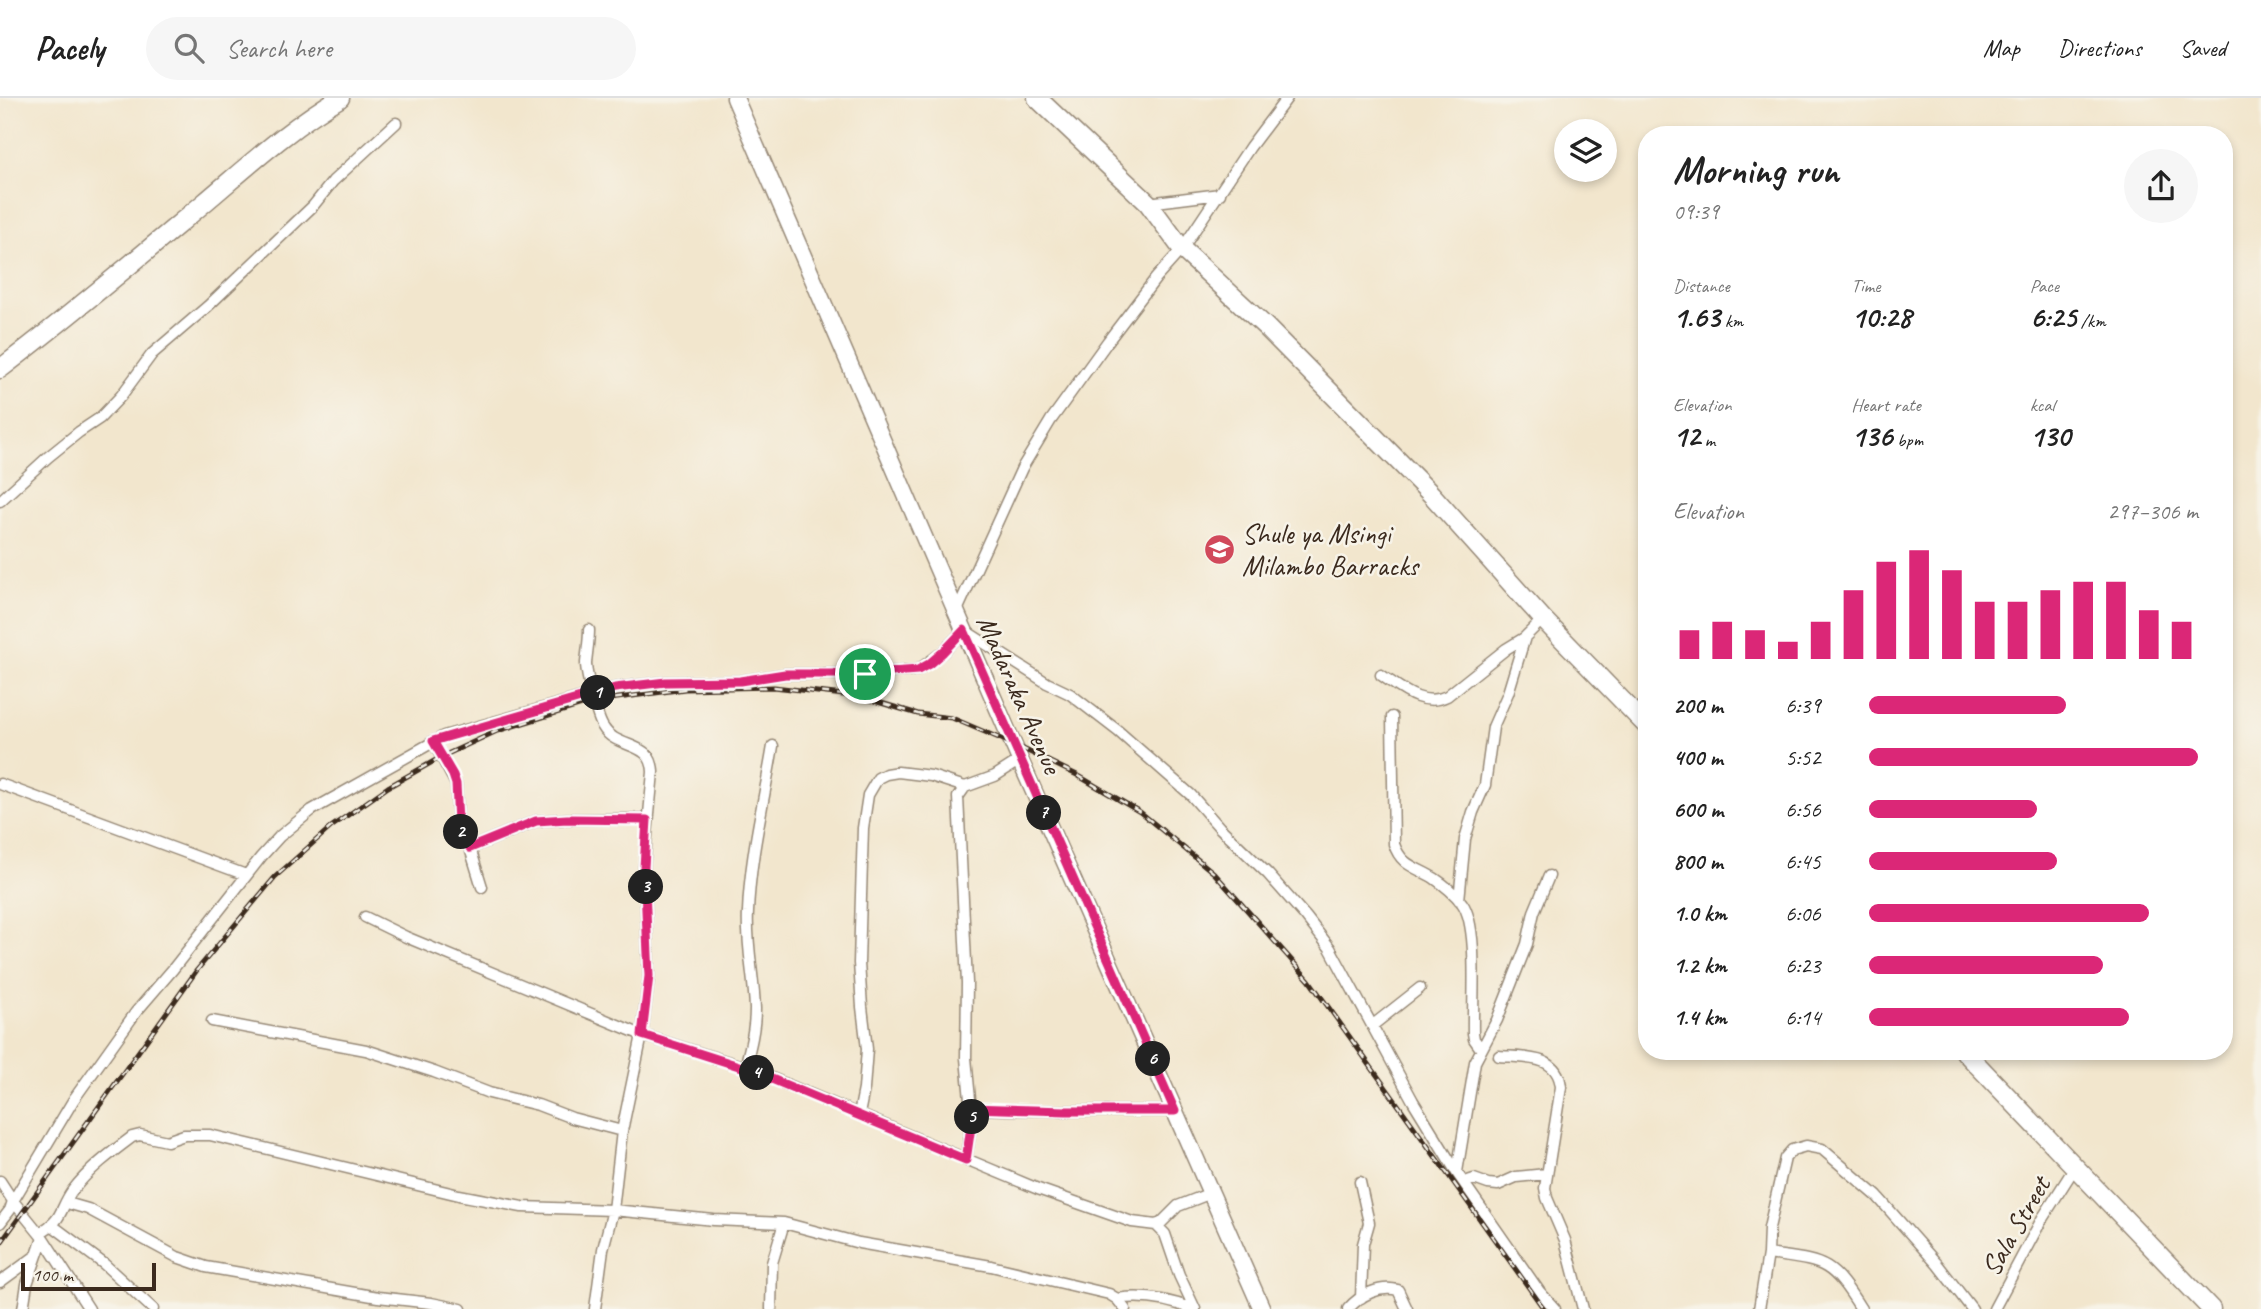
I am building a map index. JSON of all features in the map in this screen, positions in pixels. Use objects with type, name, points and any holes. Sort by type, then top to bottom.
[{"type":"highway","points":[[0,369],[64,320],[264,151],[312,114],[340,98]]},
{"type":"highway","points":[[1037,98],[1148,204],[1182,249],[1266,327],[1431,494],[1544,619],[1638,717]]},
{"type":"highway","points":[[1973,1060],[2211,1309]]},
{"type":"main road","name":"Madaraka Avenue","points":[[735,98],[956,613],[1262,1309]]},
{"type":"street","points":[[956,613],[1022,468],[1051,420],[1133,307],[1182,249],[1250,147],[1287,98]]},
{"type":"street","points":[[0,501],[48,457],[100,418],[121,396],[152,355],[208,306],[313,206],[333,181],[396,123]]},
{"type":"street","points":[[1148,204],[1220,194]]},
{"type":"street","points":[[1381,675],[1414,696],[1438,700],[1525,637],[1544,619]]},
{"type":"street","points":[[589,630],[586,664],[602,727],[608,734],[643,751],[652,763],[644,867],[649,976],[642,1035],[622,1131],[613,1210],[603,1249],[595,1309]]},
{"type":"street","points":[[0,1223],[74,1099],[118,1036],[246,875],[280,836],[312,810],[433,741],[593,694],[615,688],[666,682],[740,681],[785,674],[855,675],[918,670],[943,652],[964,630],[1047,683],[1070,694],[1118,731],[1191,795],[1315,927],[1331,948],[1413,1101],[1457,1172],[1539,1291],[1555,1309]]},
{"type":"street","points":[[1459,900],[1468,825],[1485,785],[1493,727],[1508,693],[1517,656],[1525,637]]},
{"type":"street","points":[[1392,718],[1394,844],[1404,862],[1436,879],[1459,900],[1469,916],[1473,1032],[1481,1049]]},
{"type":"street","points":[[433,741],[453,775],[458,822],[470,848],[482,887]]},
{"type":"street","points":[[745,1068],[755,1010],[748,911],[753,851],[774,746]]},
{"type":"street","points":[[966,1160],[972,1120],[966,1058],[966,961],[957,803],[965,787],[995,776],[1020,760]]},
{"type":"street","points":[[859,1114],[867,1049],[859,963],[863,828],[868,795],[878,778],[898,772],[931,776],[965,787]]},
{"type":"street","points":[[0,783],[246,875]]},
{"type":"street","points":[[470,848],[536,821],[647,820]]},
{"type":"street","points":[[1457,1172],[1472,1073],[1481,1049],[1491,1034],[1527,944],[1534,912],[1549,876]]},
{"type":"street","points":[[365,917],[406,937],[642,1035],[745,1068],[966,1160],[1090,1208],[1132,1222],[1156,1225],[1164,1231],[1193,1309]]},
{"type":"street","points":[[1373,1025],[1420,988]]},
{"type":"street","points":[[212,1021],[366,1049],[489,1093],[622,1131]]},
{"type":"street","points":[[1499,1056],[1547,1062],[1560,1075],[1561,1087],[1546,1174],[1547,1198],[1565,1240],[1583,1309]]},
{"type":"street","points":[[971,1108],[1175,1111]]},
{"type":"street","points":[[23,1309],[41,1235],[53,1226],[72,1192],[87,1175],[132,1137],[140,1135],[167,1141],[184,1135],[210,1135],[508,1204],[785,1223],[859,1243],[991,1266],[1109,1294],[1125,1309]]},
{"type":"street","points":[[1759,1309],[1768,1254],[1769,1228],[1786,1156],[1792,1150],[1806,1146],[1822,1149],[1877,1196],[1938,1265],[1972,1309]]},
{"type":"street","name":"Sala Street","points":[[1994,1309],[2042,1219],[2076,1167]]},
{"type":"street","points":[[1465,1182],[1474,1179],[1498,1185],[1516,1177],[1546,1174]]},
{"type":"street","points":[[0,1181],[41,1235],[89,1309]]},
{"type":"street","points":[[1360,1182],[1369,1223],[1363,1244],[1361,1298]]},
{"type":"street","points":[[1156,1225],[1178,1206],[1210,1193]]},
{"type":"street","points":[[67,1203],[88,1209],[177,1256],[206,1267],[461,1309]]},
{"type":"street","points":[[771,1309],[772,1263],[785,1223]]},
{"type":"street","points":[[53,1226],[104,1264],[151,1308]]},
{"type":"street","points":[[1768,1254],[1816,1261],[1825,1265],[1836,1272],[1846,1284],[1861,1309]]},
{"type":"street","points":[[0,1282],[37,1255]]},
{"type":"street","points":[[1348,1309],[1361,1298],[1382,1289],[1394,1289],[1402,1294],[1407,1309]]},
{"type":"street","points":[[1117,1299],[1158,1299],[1193,1309]]},
{"type":"railway","points":[[0,1244],[197,970],[275,877],[331,827],[388,787],[443,756],[497,731],[595,701],[685,689],[774,687],[861,697],[918,714],[952,718],[1077,775],[1140,812],[1214,873],[1309,980],[1544,1309]]},
{"type":"place","name":"Shule ya Msingi Milambo Barracks","points":[[1219,549]]},
{"type":"route","points":[[964,630],[1175,1111],[971,1108],[972,1120],[966,1160],[745,1068],[642,1035],[649,976],[644,867],[647,820],[536,821],[470,848],[458,822],[453,775],[433,741],[615,688],[666,682],[740,681],[785,674],[865,674],[918,670],[943,652],[964,630]]}]
